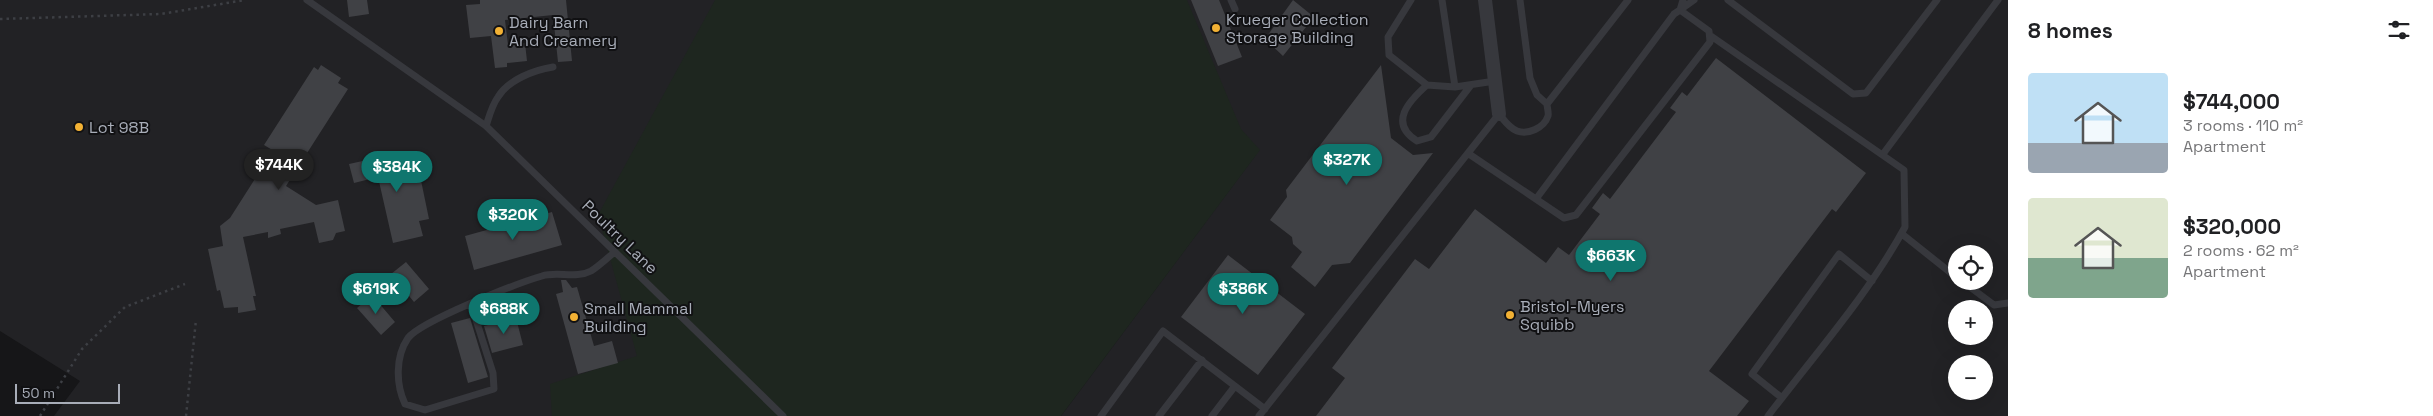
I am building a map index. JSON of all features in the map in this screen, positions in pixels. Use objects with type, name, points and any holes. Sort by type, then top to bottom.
[{"type":"street","points":[[1485,0],[1499,114]]},
{"type":"lane","name":"Poultry Lane","points":[[307,0],[486,126],[783,416]]},
{"type":"lane","points":[[1231,0],[1235,9]]},
{"type":"lane","points":[[1411,0],[1388,37],[1389,55],[1426,85],[1455,87],[1495,80]]},
{"type":"lane","points":[[1442,0],[1455,87]]},
{"type":"lane","points":[[1520,0],[1530,78],[1536,95],[1548,104]]},
{"type":"lane","points":[[1259,416],[1499,114],[1509,126],[1518,132],[1531,132],[1541,125],[1548,116],[1548,104],[1628,0]]},
{"type":"lane","points":[[1680,10],[1682,0]]},
{"type":"lane","points":[[1536,199],[1674,14],[1694,0]]},
{"type":"lane","points":[[1728,0],[1854,94],[1866,93],[1938,0]]},
{"type":"lane","points":[[1883,154],[1998,0]]},
{"type":"lane","points":[[1680,10],[1709,31],[1711,36],[1904,170],[1906,227],[1883,268],[1768,416]]},
{"type":"lane","points":[[1469,154],[1564,218],[1576,215],[1710,42],[1711,36]]},
{"type":"lane","points":[[486,126],[498,96],[505,88],[533,72],[552,67]]},
{"type":"lane","points":[[1426,85],[1410,99],[1403,114],[1403,126],[1409,136],[1417,141],[1431,137],[1471,85]]},
{"type":"lane","points":[[1902,234],[1948,271]]},
{"type":"lane","points":[[471,304],[493,373],[494,389],[425,410],[405,404],[400,392],[398,378],[401,352],[409,337],[442,316],[471,304],[544,275],[575,275],[590,271],[615,252]]},
{"type":"lane","points":[[1782,398],[1752,374],[1839,254],[1872,281]]},
{"type":"lane","points":[[1974,290],[1994,305],[2008,303]]},
{"type":"lane","points":[[1101,416],[1163,331],[1265,409]]},
{"type":"lane","points":[[1159,416],[1202,360]]},
{"type":"lane","points":[[1212,416],[1235,386]]},
{"type":"path","points":[[0,19],[161,14],[245,0]]},
{"type":"path","points":[[40,416],[82,349],[125,307],[185,284]]},
{"type":"path","points":[[186,416],[196,320]]},
{"type":"shaded area","points":[[0,0],[2008,0],[2008,416],[1061,416],[1255,156],[999,416],[54,416],[80,381],[0,331]]},
{"type":"shaded area","points":[[715,0],[1187,0],[1241,129],[1260,150],[1061,416],[552,416],[550,384],[637,356],[598,215]]},
{"type":"building","points":[[347,0],[367,0],[369,14],[349,17]]},
{"type":"building","name":"Dairy Barn And Creamery","points":[[480,0],[566,0],[572,61],[558,62],[553,15],[505,20],[508,45],[525,43],[527,61],[507,63],[507,67],[495,68],[491,36],[470,38],[466,5],[480,4]]},
{"type":"building","name":"Krueger Collection Storage Building","points":[[1191,0],[1219,0],[1242,57],[1218,66]]},
{"type":"building","points":[[1293,0],[1314,17],[1283,56],[1265,39]]},
{"type":"building","points":[[1716,58],[1866,173],[1836,212],[1832,209],[1709,371],[1749,401],[1737,416],[1316,416],[1345,378],[1332,368],[1415,259],[1429,269],[1475,209],[1546,263],[1558,247],[1569,255],[1600,214],[1592,208],[1603,193],[1610,199],[1676,112],[1670,108],[1682,92],[1687,96]]},
{"type":"building","points":[[321,65],[341,78],[338,83],[348,89],[286,186],[316,205],[338,200],[345,231],[336,233],[333,240],[319,243],[314,222],[280,229],[281,234],[268,238],[268,232],[243,237],[256,296],[253,296],[256,310],[238,313],[238,307],[224,308],[220,290],[217,291],[208,249],[223,246],[220,226],[230,218],[258,174],[258,163],[284,157],[264,145],[314,67],[318,70]]},
{"type":"building","points":[[1381,65],[1391,138],[1413,155],[1433,153],[1350,263],[1332,265],[1315,287],[1291,267],[1302,252],[1293,244],[1292,237],[1270,220],[1287,197],[1286,190]]},
{"type":"building","points":[[408,151],[412,168],[418,166],[429,219],[419,221],[423,236],[393,243],[378,177],[354,183],[349,164]]},
{"type":"building","points":[[552,212],[562,245],[474,270],[465,236]]},
{"type":"building","points":[[1228,255],[1305,314],[1258,375],[1181,317]]},
{"type":"building","points":[[406,262],[429,289],[414,302],[391,274]]},
{"type":"building","name":"Small Mammal Building","points":[[561,280],[566,280],[572,288],[577,287],[594,346],[612,341],[618,363],[578,374],[556,294],[563,292]]},
{"type":"building","points":[[372,295],[395,322],[381,335],[357,308]]},
{"type":"building","points":[[470,318],[488,377],[468,383],[451,323]]},
{"type":"building","points":[[516,318],[523,345],[492,353],[484,326]]},
{"type":"place","name":"Krueger Collection Storage Building","points":[[1216,28]]},
{"type":"place","name":"Dairy Barn And Creamery","points":[[499,31]]},
{"type":"place","name":"Lot 98B","points":[[79,127]]},
{"type":"place","name":"Bristol-Myers Squibb","points":[[1510,315]]},
{"type":"place","name":"Small Mammal Building","points":[[574,317]]}]
